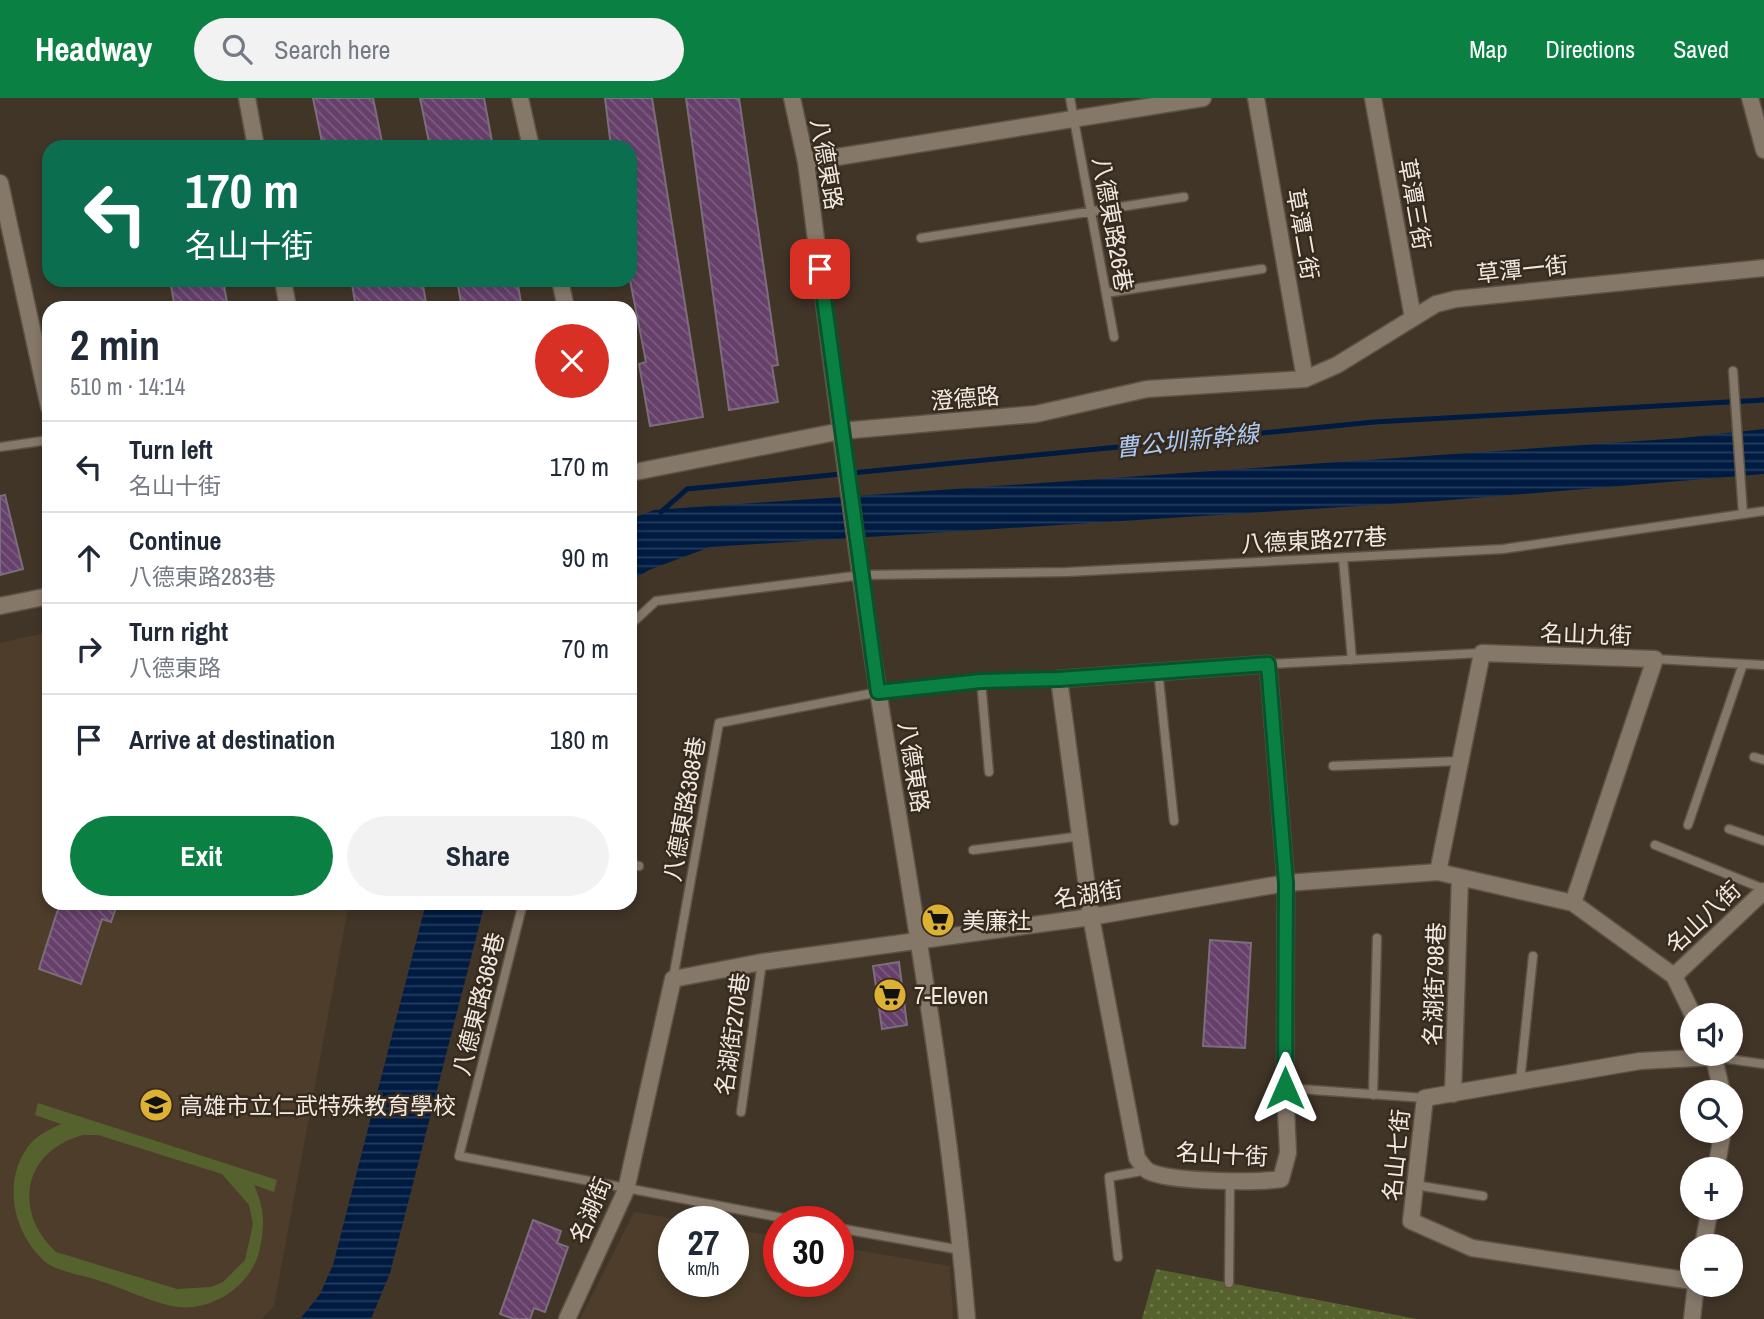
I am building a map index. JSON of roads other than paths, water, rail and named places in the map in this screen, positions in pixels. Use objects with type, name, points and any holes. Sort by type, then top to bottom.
[{"type":"street","points":[[247,98],[255,140]]},
{"type":"street","points":[[520,98],[529,140]]},
{"type":"street","name":"八德東路","points":[[792,98],[806,162],[878,692],[919,941],[961,1250],[967,1319]]},
{"type":"street","points":[[806,162],[1203,98]]},
{"type":"street","name":"草潭二街","points":[[1256,98],[1305,379]]},
{"type":"street","name":"草潭三街","points":[[1373,98],[1413,318]]},
{"type":"street","points":[[1750,98],[1764,150]]},
{"type":"street","points":[[0,183],[42,375]]},
{"type":"street","name":"草潭一街","points":[[1305,379],[1337,365],[1436,304],[1456,299],[1764,268]]},
{"type":"street","name":"澄德路","points":[[637,472],[841,431],[1036,414],[1147,389],[1305,379]]},
{"type":"street","points":[[0,606],[42,597]]},
{"type":"street","points":[[1438,872],[1482,653]]},
{"type":"street","name":"名山九街","points":[[1482,653],[1655,659],[1573,903]]},
{"type":"street","points":[[1059,679],[1268,664]]},
{"type":"street","name":"名山十街","points":[[1059,679],[1091,917],[1138,1158],[1147,1170],[1259,1183],[1280,1179],[1288,1153],[1285,1088],[1286,883],[1268,664]]},
{"type":"street","name":"名湖街","points":[[567,1319],[626,1190],[673,979],[762,962],[1091,917],[1286,883],[1438,872],[1573,903],[1674,976],[1687,1003]]},
{"type":"street","name":"名湖街798巷","points":[[1453,1094],[1460,877]]},
{"type":"street","name":"名山八街","points":[[1674,976],[1764,890]]},
{"type":"street","name":"名山七街","points":[[1680,1057],[1640,1060],[1425,1098],[1411,1221],[1472,1248],[1680,1279]]},
{"type":"street","points":[[1692,1319],[1695,1297]]},
{"type":"lane","name":"八德東路26巷","points":[[1070,98],[1114,337]]},
{"type":"lane","points":[[921,238],[1184,197]]},
{"type":"lane","points":[[1106,293],[1262,269]]},
{"type":"lane","points":[[1733,371],[1743,514]]},
{"type":"lane","points":[[0,447],[42,441]]},
{"type":"lane","name":"八德東路277巷","points":[[862,575],[1067,572],[1503,549],[1764,511]]},
{"type":"lane","points":[[1343,558],[1352,660]]},
{"type":"lane","points":[[637,619],[656,601],[862,575]]},
{"type":"lane","points":[[1268,664],[1482,653]]},
{"type":"lane","points":[[1655,659],[1764,665]]},
{"type":"lane","points":[[1688,825],[1743,664]]},
{"type":"lane","points":[[1158,670],[1174,821]]},
{"type":"lane","points":[[878,692],[981,681],[1059,679]]},
{"type":"lane","points":[[981,681],[989,772]]},
{"type":"lane","name":"八德東路388巷","points":[[673,979],[719,723],[878,692]]},
{"type":"lane","points":[[1754,757],[1764,760]]},
{"type":"lane","points":[[1333,766],[1460,761]]},
{"type":"lane","points":[[1729,829],[1764,841]]},
{"type":"lane","points":[[973,850],[1082,836]]},
{"type":"lane","points":[[1655,845],[1764,890]]},
{"type":"lane","name":"八德東路368巷","points":[[521,910],[460,1156],[626,1190]]},
{"type":"lane","points":[[1373,1094],[1377,938]]},
{"type":"lane","points":[[1520,1082],[1532,956]]},
{"type":"lane","name":"名湖街270巷","points":[[741,1112],[762,962]]},
{"type":"lane","points":[[1743,1060],[1764,1064]]},
{"type":"lane","points":[[1285,1088],[1425,1098]]},
{"type":"lane","points":[[1118,1257],[1109,1177],[1147,1170]]},
{"type":"lane","points":[[1229,1283],[1230,1181]]},
{"type":"lane","points":[[1415,1185],[1483,1196]]},
{"type":"lane","points":[[626,1190],[763,1215]]},
{"type":"lane","points":[[854,1231],[961,1250]]},
{"type":"water","points":[[1764,429],[1764,474],[1438,501],[710,547],[637,577],[637,516],[654,510],[1682,438]]},
{"type":"water","points":[[424,910],[483,910],[390,1273],[371,1319],[300,1319],[320,1294],[333,1265]]},
{"type":"waterway","name":"曹公圳新幹線","points":[[661,512],[687,489],[1374,422],[1764,400]]},
{"type":"place","name":"美廉社","points":[[938,920]]},
{"type":"place","name":"7-Eleven","points":[[890,995]]},
{"type":"place","name":"高雄市立仁武特殊教育學校","points":[[156,1105]]}]
